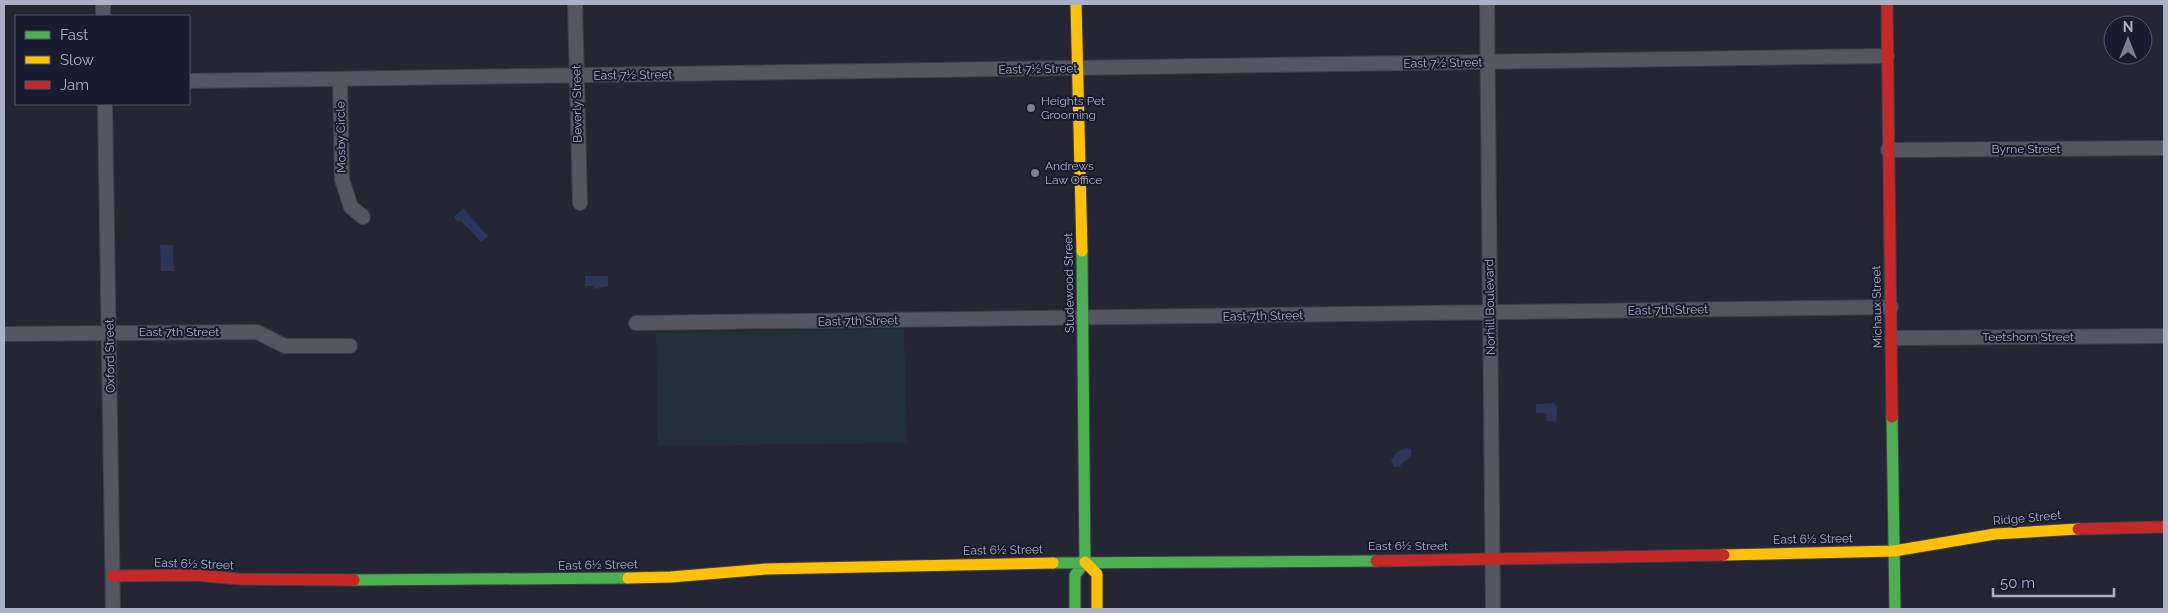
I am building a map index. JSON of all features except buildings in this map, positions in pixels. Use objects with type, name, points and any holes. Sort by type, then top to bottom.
[{"type":"street","name":"Beverly Street","points":[[576,4],[580,203]]},
{"type":"street","name":"Studewood Street","points":[[1075,609],[1075,575],[1085,562],[1084,318],[1076,4]]},
{"type":"street","name":"Norhill Boulevard","points":[[1487,4],[1493,609]]},
{"type":"street","name":"Michaux Street","points":[[1887,4],[1895,609]]},
{"type":"street","name":"East 7½ Street","points":[[190,81],[1887,56]]},
{"type":"street","name":"Mosby Circle","points":[[340,79],[342,180],[352,207],[363,217]]},
{"type":"street","name":"Oxford Street","points":[[105,105],[113,609]]},
{"type":"street","name":"Byrne Street","points":[[1888,150],[2164,148]]},
{"type":"street","name":"East 7th Street","points":[[636,323],[1891,307]]},
{"type":"street","name":"East 7th Street","points":[[4,334],[257,332],[285,346],[350,346]]},
{"type":"street","name":"Teetshorn Street","points":[[1892,338],[2164,336]]},
{"type":"street","name":"Ridge Street","points":[[1894,551],[1954,540],[2030,530],[2164,527]]},
{"type":"street","name":"East 6½ Street","points":[[113,576],[196,576],[239,580],[576,579],[671,577],[766,569],[1085,562],[1493,560],[1894,551]]},
{"type":"street","points":[[1085,562],[1097,574],[1098,609]]},
{"type":"shaded area","points":[[904,329],[907,443],[658,446],[656,333]]},
{"type":"water","points":[[463,208],[488,236],[481,242],[460,220],[458,222],[454,217]]},
{"type":"water","points":[[160,245],[173,245],[174,271],[161,271]]},
{"type":"water","points":[[585,276],[608,276],[608,286],[593,289],[593,286],[585,286]]},
{"type":"water","points":[[1554,403],[1557,407],[1556,422],[1547,421],[1546,413],[1536,413],[1536,404]]},
{"type":"water","points":[[1406,448],[1411,449],[1411,457],[1401,464],[1400,467],[1394,467],[1391,460],[1397,452]]},
{"type":"traffic: fast","points":[[1075,609],[1075,575],[1085,562],[1082,251]]},
{"type":"traffic: fast","points":[[1892,417],[1895,609]]},
{"type":"traffic: fast","points":[[1053,563],[1376,561]]},
{"type":"traffic: fast","points":[[354,580],[628,578]]},
{"type":"traffic: slow","points":[[1076,4],[1082,251]]},
{"type":"traffic: slow","points":[[1724,555],[1894,551],[1995,534],[2078,529]]},
{"type":"traffic: slow","points":[[1085,562],[1097,574],[1097,609]]},
{"type":"traffic: slow","points":[[628,578],[671,577],[766,569],[1053,563]]},
{"type":"traffic: jam","points":[[1887,4],[1892,417]]},
{"type":"traffic: jam","points":[[2078,529],[2164,527]]},
{"type":"traffic: jam","points":[[1376,561],[1724,555]]},
{"type":"traffic: jam","points":[[113,576],[195,575],[239,579],[354,580]]},
{"type":"place","name":"Heights Pet Grooming","points":[[1031,108]]},
{"type":"place","name":"Andrews Law Office","points":[[1035,173]]}]
